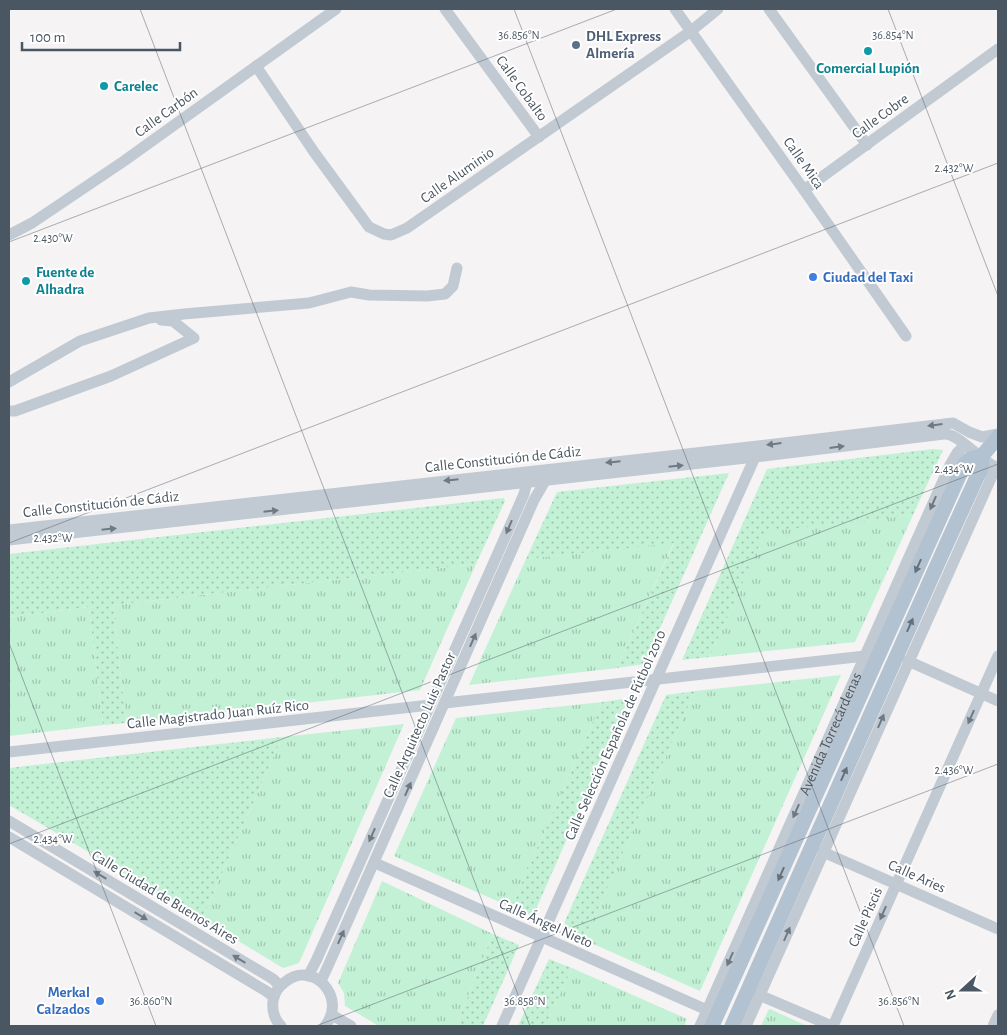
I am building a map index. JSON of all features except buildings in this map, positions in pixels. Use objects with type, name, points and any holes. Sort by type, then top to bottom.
[{"type":"main road","points":[[982,461],[998,435]]},
{"type":"main road","name":"Avenida Torrecárdenas","points":[[712,1026],[961,470],[964,464],[982,461],[976,479],[732,1026]]},
{"type":"street","name":"Calle Carbón","points":[[9,235],[32,223],[124,161],[336,9]]},
{"type":"street","name":"Calle Cobalto","points":[[445,9],[539,137]]},
{"type":"street","name":"Calle Mica","points":[[675,9],[906,336]]},
{"type":"street","name":"Calle Aluminio","points":[[256,66],[314,152],[369,227],[391,235],[407,228],[539,137],[718,9]]},
{"type":"street","points":[[769,9],[867,145]]},
{"type":"street","name":"Calle Cobre","points":[[804,190],[998,49]]},
{"type":"street","points":[[9,382],[80,341],[149,318],[309,302],[351,292],[369,295],[427,296],[445,294],[453,286],[457,268]]},
{"type":"street","points":[[9,411],[15,411],[111,376],[194,338],[173,321],[149,318]]},
{"type":"street","name":"Calle Constitución de Cádiz","points":[[9,530],[953,423],[982,437],[998,435]]},
{"type":"street","name":"Calle Constitución de Cádiz","points":[[9,540],[755,457],[944,434],[952,435],[982,461]]},
{"type":"street","name":"Avenida Torrecárdenas","points":[[700,1026],[950,465],[957,453],[982,461]]},
{"type":"street","name":"Calle Selección Española de Fútbol 2010","points":[[502,1026],[755,457]]},
{"type":"street","points":[[746,1026],[984,493],[982,461]]},
{"type":"street","name":"Calle Arquitecto Luis Pastor","points":[[321,981],[446,703],[534,500],[545,480]]},
{"type":"street","name":"Calle Arquitecto Luis Pastor","points":[[308,976],[316,962],[498,553],[524,494],[527,482]]},
{"type":"street","points":[[446,703],[865,656]]},
{"type":"street","name":"Calle Piscis","points":[[832,1026],[998,656]]},
{"type":"street","points":[[908,661],[998,701]]},
{"type":"street","name":"Calle Magistrado Juan Ruíz Rico","points":[[9,752],[430,705]]},
{"type":"street","name":"Calle Ciudad de Buenos Aires","points":[[9,821],[273,979],[280,986]]},
{"type":"street","name":"Calle Ciudad de Buenos Aires","points":[[9,837],[274,997]]},
{"type":"street","name":"Calle Aries","points":[[823,852],[998,929]]},
{"type":"street","name":"Calle Ángel Nieto","points":[[375,863],[707,1010]]},
{"type":"street","points":[[281,1026],[274,1015],[272,1006],[274,997],[280,986],[288,979],[298,976],[308,976],[321,981],[332,996],[332,1015],[325,1026]]},
{"type":"street","points":[[760,995],[832,1026]]},
{"type":"street","points":[[332,1015],[351,1026]]},
{"type":"street","points":[[993,1026],[998,1015]]},
{"type":"green space","points":[[933,449],[943,450],[913,515],[765,532],[710,657],[682,660],[767,469]]},
{"type":"green space","points":[[729,473],[644,664],[617,668],[674,543],[526,559],[557,492]]},
{"type":"green space","points":[[504,498],[505,501],[476,564],[113,605],[126,723],[103,725],[89,607],[9,617],[9,554]]},
{"type":"green space","points":[[913,515],[855,642],[710,657],[765,531]]},
{"type":"green space","points":[[674,542],[617,668],[469,685],[526,559]]},
{"type":"green space","points":[[476,564],[420,690],[126,723],[113,605]]},
{"type":"green space","points":[[89,607],[103,725],[9,736],[9,617]]},
{"type":"green space","points":[[841,675],[700,991],[584,940],[695,691]]},
{"type":"green space","points":[[695,691],[584,940],[564,931],[565,921],[666,695]]},
{"type":"green space","points":[[629,698],[533,916],[511,907],[602,702]]},
{"type":"green space","points":[[602,702],[511,907],[394,856],[456,718]]},
{"type":"green space","points":[[404,724],[299,963],[283,968],[202,919],[282,737]]},
{"type":"green space","points":[[282,737],[202,919],[9,805],[9,768]]},
{"type":"green space","points":[[382,881],[493,934],[456,1026],[379,1026],[345,1006],[344,993],[338,983]]},
{"type":"green space","points":[[493,934],[519,945],[483,1026],[456,1026]]},
{"type":"green space","points":[[549,959],[572,968],[545,1026],[518,1026]]},
{"type":"green space","points":[[572,968],[687,1019],[684,1026],[545,1026]]},
{"type":"green space","points":[[770,1009],[807,1026],[761,1026]]},
{"type":"place","name":"DHL Express Almería","points":[[576,45]]},
{"type":"place","name":"Comercial Lupión","points":[[868,51]]},
{"type":"place","name":"Carelec","points":[[104,86]]},
{"type":"place","name":"Ciudad del Taxi","points":[[813,277]]},
{"type":"place","name":"Fuente de Alhadra","points":[[26,281]]},
{"type":"place","name":"Merkal Calzados","points":[[100,1001]]}]
